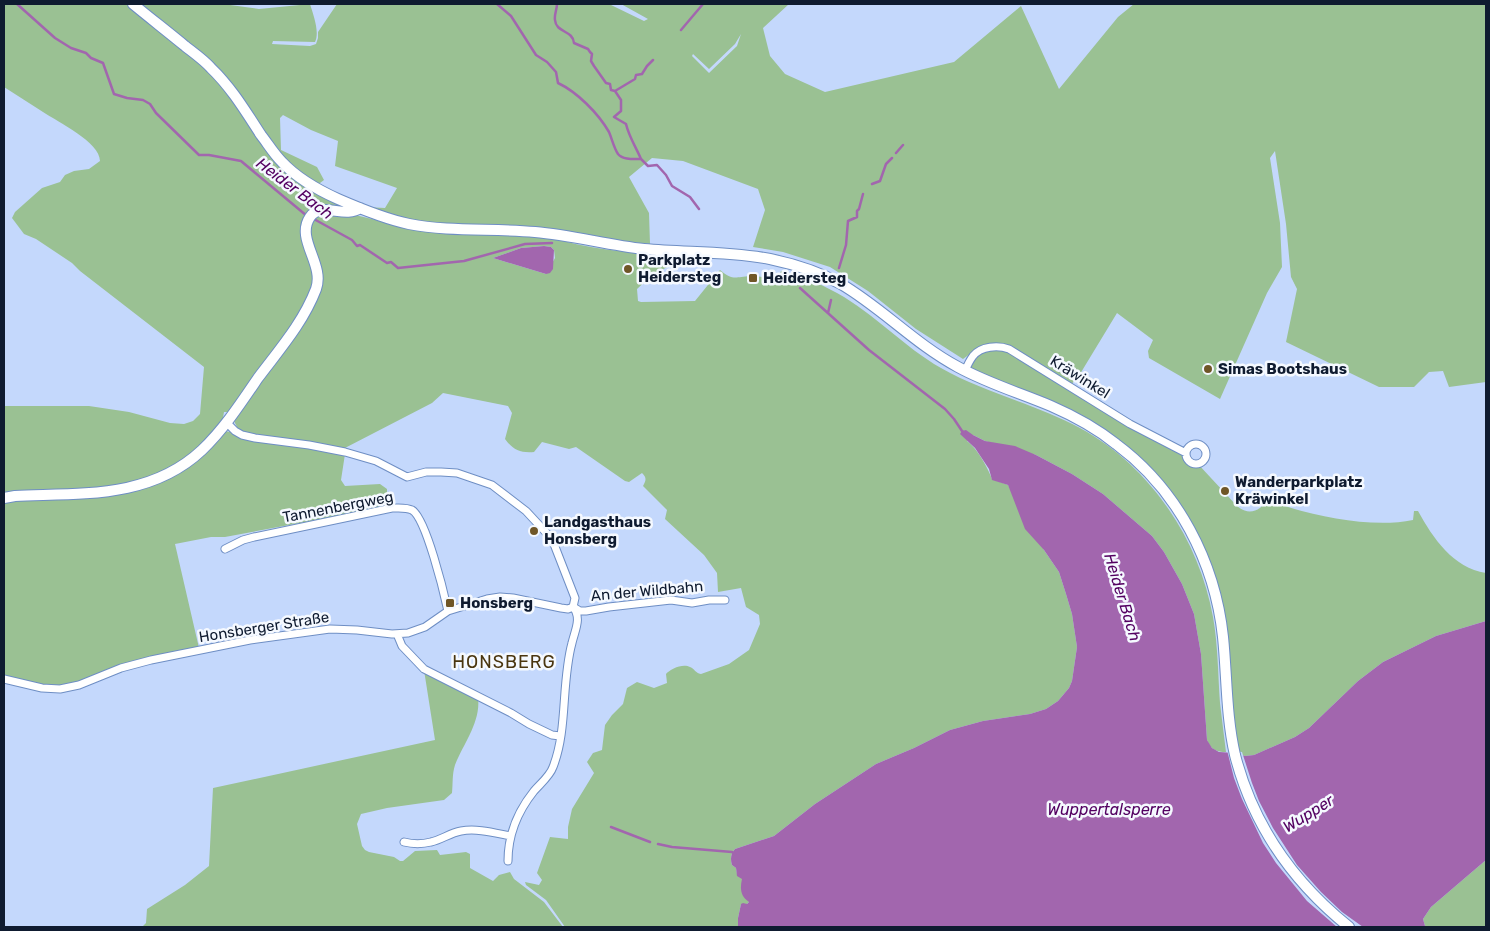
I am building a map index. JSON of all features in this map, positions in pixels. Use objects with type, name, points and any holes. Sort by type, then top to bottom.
[{"type":"main road","points":[[133,4],[209,65],[239,102],[276,156],[287,167],[319,190],[387,218],[422,226],[540,232],[622,246],[747,256],[792,264],[840,284],[933,352],[965,371],[1053,407],[1097,430],[1121,447],[1138,462],[1168,495],[1201,550],[1216,596],[1223,640],[1234,749],[1250,798],[1268,836],[1305,887],[1322,905],[1349,927]]},
{"type":"main road","points":[[4,498],[101,492],[129,488],[167,475],[192,458],[210,442],[226,422],[298,325],[310,303],[317,287],[318,278],[306,236],[310,217],[321,210],[351,213],[360,208]]},
{"type":"street","name":"Kräwinkel","points":[[965,371],[972,357],[980,351],[997,347],[1009,349],[1130,424],[1186,453]]},
{"type":"street","points":[[226,422],[242,435],[344,452],[376,461],[407,477],[426,472],[457,473],[492,485],[526,511],[552,539],[575,598],[573,607],[577,612],[578,619],[569,652],[560,736],[552,770],[525,802],[513,827],[508,861]]},
{"type":"street","name":"Tannenbergweg","points":[[225,549],[254,537],[392,508],[412,510],[424,531],[448,611]]},
{"type":"street","name":"Honsberger Straße","points":[[4,679],[42,688],[60,689],[79,685],[121,668],[143,662],[250,640],[330,629],[397,634],[408,633],[425,628],[448,611],[500,597],[568,609],[573,607]]},
{"type":"street","name":"An der Wildbahn","points":[[573,607],[580,611],[586,611],[671,600],[692,603],[725,600]]},
{"type":"street","points":[[397,634],[402,646],[424,669],[529,724],[552,735],[560,736]]},
{"type":"street","points":[[404,842],[432,842],[460,832],[473,830],[511,836]]},
{"type":"green space","points":[[4,4],[223,4],[259,9],[310,4],[317,33],[315,42],[273,41],[272,44],[310,46],[316,44],[318,32],[337,4],[609,4],[644,21],[648,19],[621,4],[789,4],[763,28],[770,56],[785,74],[825,92],[954,62],[1021,6],[1059,89],[1118,17],[1134,4],[1486,4],[1486,382],[1449,387],[1443,371],[1429,372],[1414,387],[1379,387],[1286,342],[1297,289],[1291,277],[1286,224],[1275,151],[1270,158],[1280,223],[1282,267],[1267,293],[1220,399],[1149,358],[1148,351],[1153,340],[1117,313],[1080,374],[1070,386],[1014,349],[978,348],[963,359],[916,329],[868,291],[830,267],[783,252],[753,247],[765,210],[758,189],[683,161],[652,158],[629,177],[649,213],[650,244],[407,220],[365,207],[385,208],[397,188],[335,166],[338,141],[311,130],[283,115],[280,118],[281,150],[317,167],[324,180],[316,186],[360,208],[327,210],[308,222],[317,271],[310,303],[255,380],[228,412],[224,412],[219,425],[198,450],[175,467],[124,486],[4,496],[4,406],[89,406],[129,412],[170,423],[184,424],[193,421],[200,414],[204,367],[72,263],[36,239],[24,234],[12,218],[15,212],[42,188],[60,182],[65,175],[74,171],[89,169],[100,161],[98,154],[86,140],[4,87]],"holes":[[[741,34],[737,46],[709,73],[692,56],[693,54],[709,69],[735,44]]]},
{"type":"green space","points":[[313,215],[355,215],[406,227],[546,236],[608,250],[671,255],[669,266],[651,276],[637,289],[638,301],[641,302],[695,301],[720,270],[734,278],[753,276],[778,279],[781,271],[817,283],[851,301],[927,360],[958,377],[1046,412],[1080,428],[1105,444],[1149,484],[1168,508],[1196,560],[1206,588],[1215,628],[1220,703],[1226,752],[1215,750],[1207,740],[1201,654],[1194,614],[1182,584],[1164,552],[1152,536],[1103,494],[1072,474],[1036,455],[985,441],[973,435],[967,441],[982,458],[992,479],[1008,485],[1044,550],[1059,572],[1072,614],[1077,647],[1072,681],[1069,688],[1058,701],[1046,709],[1030,714],[983,721],[950,730],[876,764],[815,804],[774,836],[735,849],[732,854],[731,863],[736,868],[737,874],[743,879],[749,902],[741,904],[738,927],[565,927],[546,900],[526,885],[525,882],[539,885],[542,880],[537,873],[550,837],[568,839],[568,827],[572,809],[594,773],[587,762],[593,753],[602,750],[605,725],[623,704],[627,688],[637,682],[654,688],[667,683],[666,674],[680,666],[690,667],[701,674],[729,664],[749,650],[760,624],[759,615],[746,607],[741,588],[718,592],[717,573],[704,555],[665,519],[667,510],[643,486],[646,479],[642,473],[629,482],[625,481],[576,447],[569,449],[542,442],[534,452],[517,450],[505,439],[512,413],[508,406],[443,393],[432,403],[343,449],[258,437],[240,431],[234,421],[235,413],[316,292],[307,234]],"holes":[[[551,247],[554,250],[555,258],[546,274],[493,258],[521,248]]]},
{"type":"green space","points":[[1001,347],[1186,453],[1189,462],[1198,464],[1237,506],[1245,511],[1258,509],[1267,500],[1319,515],[1358,522],[1378,523],[1413,520],[1414,511],[1418,511],[1430,531],[1445,550],[1464,565],[1486,573],[1486,621],[1436,636],[1383,662],[1358,681],[1309,728],[1295,737],[1254,755],[1245,756],[1235,753],[1216,596],[1176,507],[1106,436],[965,371],[974,355]]},
{"type":"green space","points":[[225,431],[345,454],[341,480],[345,486],[380,484],[387,489],[385,504],[370,510],[225,537],[211,537],[175,544],[199,648],[66,686],[40,686],[4,677],[4,499],[153,481]]},
{"type":"green space","points":[[424,670],[478,698],[477,716],[454,768],[452,793],[444,800],[387,808],[361,814],[357,824],[362,846],[369,852],[394,857],[400,861],[403,861],[415,851],[437,850],[440,855],[466,852],[470,854],[470,868],[493,881],[499,875],[510,872],[514,879],[544,902],[563,927],[142,927],[146,923],[147,909],[185,885],[209,866],[213,788],[435,740]]},
{"type":"green space","points":[[1486,860],[1486,927],[1424,927],[1423,919],[1431,907]]},
{"type":"water","points":[[551,247],[554,250],[553,269],[550,273],[546,274],[493,258],[521,248]]},
{"type":"water","name":"Wuppertalsperre","points":[[966,430],[985,441],[1015,446],[1072,474],[1103,494],[1152,536],[1164,552],[1182,584],[1194,614],[1201,654],[1207,740],[1212,748],[1219,752],[1245,756],[1254,755],[1295,737],[1309,728],[1358,681],[1383,662],[1436,636],[1486,621],[1486,860],[1431,907],[1423,919],[1424,927],[738,927],[741,904],[749,902],[741,892],[742,879],[737,876],[736,868],[731,863],[732,854],[735,849],[774,836],[815,804],[876,764],[950,730],[983,721],[1030,714],[1046,709],[1058,701],[1069,688],[1072,681],[1077,647],[1072,614],[1059,572],[1044,550],[1025,529],[1008,485],[992,480],[989,469],[975,448],[960,434]]},
{"type":"pier","points":[[1227,750],[1242,752],[1259,801],[1273,828],[1297,865],[1342,912],[1363,927],[1337,927],[1307,901],[1276,863],[1263,843],[1242,799],[1234,778]]},
{"type":"waterway","name":"Heider Bach","points":[[17,4],[55,38],[103,63],[114,94],[143,100],[150,104],[156,113],[199,155],[241,161],[307,216]]},
{"type":"waterway","points":[[497,4],[511,16],[536,55],[547,62],[556,72],[558,83],[580,97],[599,118],[609,132],[618,154],[625,158],[641,159],[648,166],[657,165],[666,175],[672,186],[690,197],[699,209]]},
{"type":"waterway","points":[[557,4],[556,24],[571,36],[574,43],[588,49],[592,54],[591,61],[594,66],[606,83],[610,84],[611,90],[615,91]]},
{"type":"waterway","points":[[681,30],[703,4]]},
{"type":"waterway","points":[[641,159],[626,124],[614,117],[621,111],[621,100],[615,91],[635,79],[636,75],[642,74],[653,60]]},
{"type":"waterway","points":[[896,153],[903,145]]},
{"type":"waterway","points":[[872,184],[880,181],[886,164],[892,158]]},
{"type":"waterway","points":[[839,268],[846,245],[848,221],[857,217],[857,211],[863,194]]},
{"type":"waterway","name":"Heider Bach","points":[[312,218],[352,240],[357,246],[360,245],[387,263],[391,262],[398,268],[464,261],[525,244],[552,243]]},
{"type":"waterway","name":"Heider Bach","points":[[800,288],[869,350],[945,409],[965,433]]},
{"type":"waterway","points":[[828,313],[831,300]]},
{"type":"waterway","points":[[611,827],[650,842]]},
{"type":"waterway","points":[[658,844],[732,852],[735,854]]},
{"type":"place","name":"Parkplatz Heidersteg","points":[[628,269]]},
{"type":"place","name":"Heidersteg","points":[[753,278]]},
{"type":"place","name":"Simas Bootshaus","points":[[1208,369]]},
{"type":"place","name":"Wanderparkplatz Kräwinkel","points":[[1225,491]]},
{"type":"place","name":"Landgasthaus Honsberg","points":[[534,531]]},
{"type":"place","name":"Honsberg","points":[[450,603]]},
{"type":"district","name":"HONSBERG","points":[[504,662]]},
{"type":"water label","name":"Wupper","points":[[1308,813]]}]
